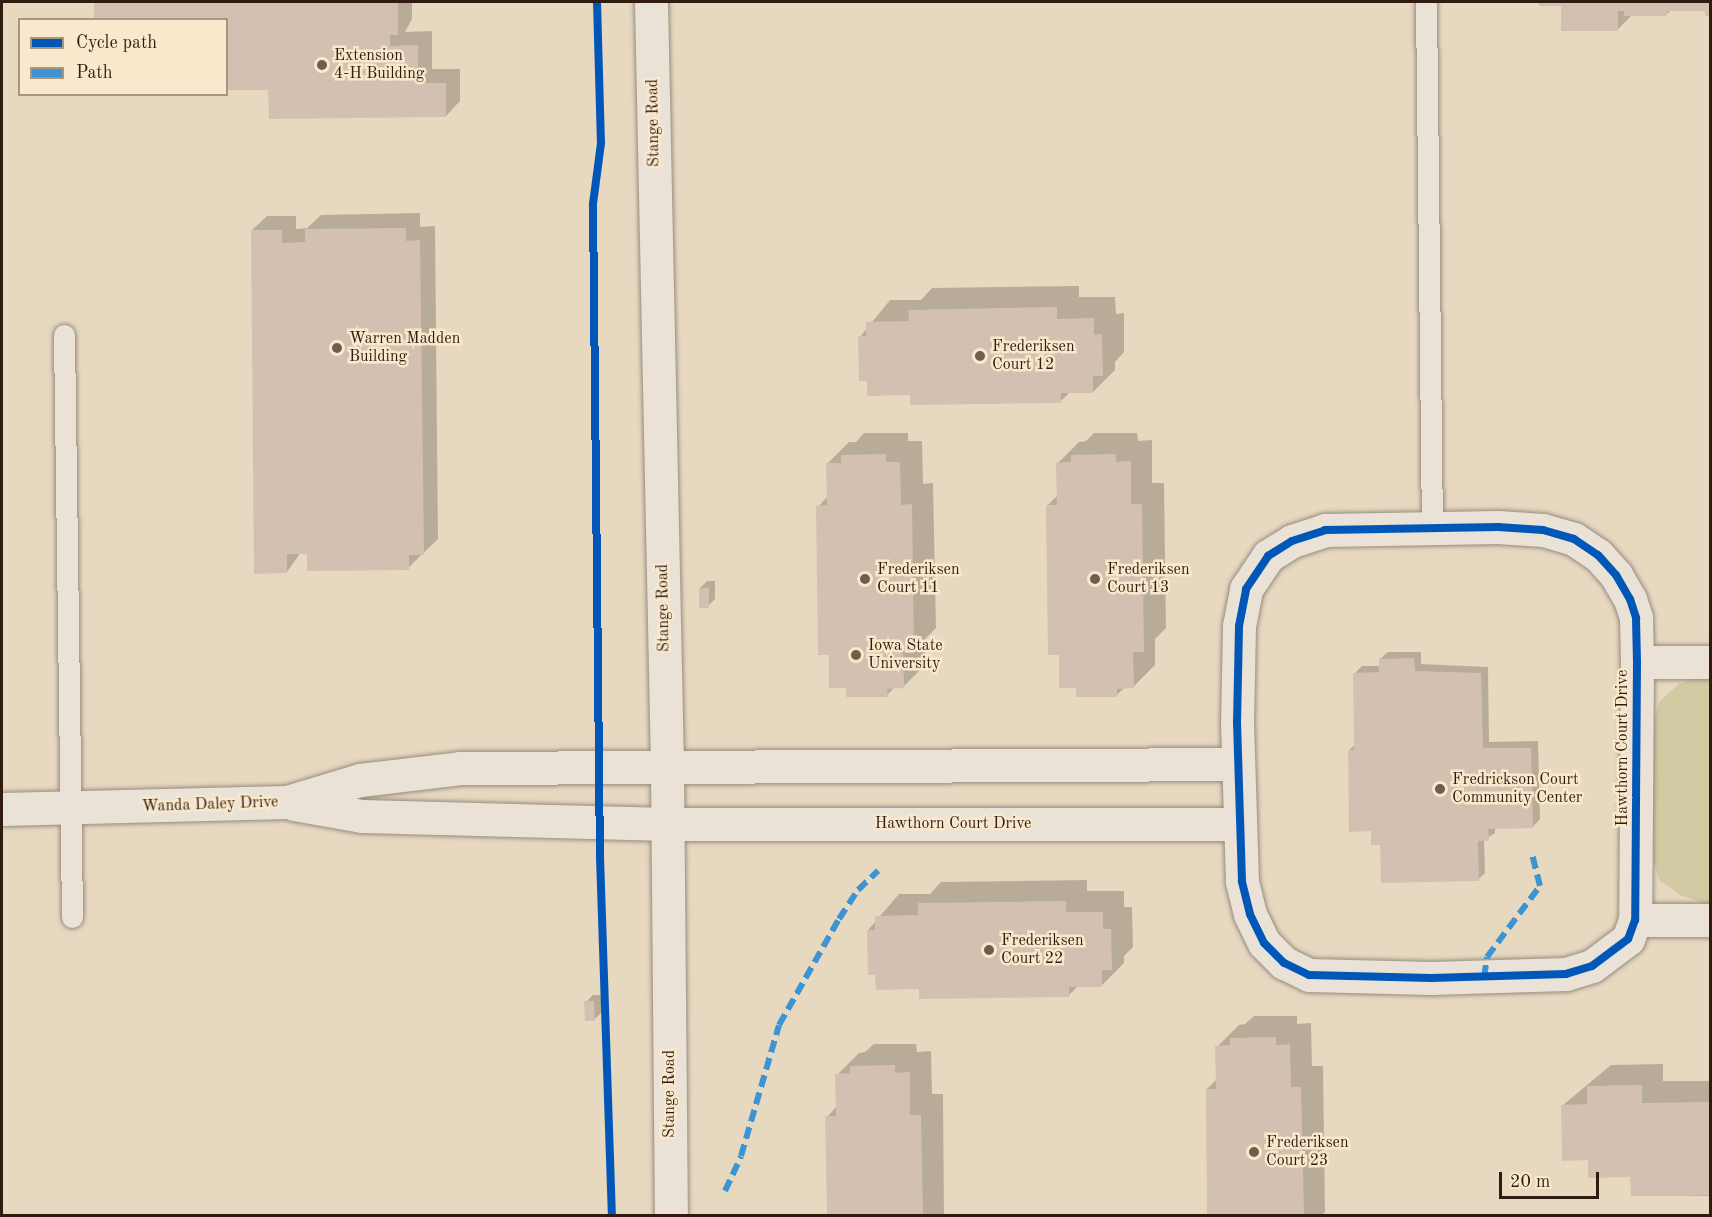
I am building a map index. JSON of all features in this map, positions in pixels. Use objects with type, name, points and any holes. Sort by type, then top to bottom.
[{"type":"street","name":"Stange Road","points":[[651,2],[668,824],[671,1215]]},
{"type":"street","name":"Hawthorn Court Drive","points":[[1432,528],[1543,530],[1574,539],[1598,555],[1616,575],[1630,599],[1636,618],[1637,662],[1635,920],[1628,939],[1612,954],[1592,966],[1566,974],[1431,978],[1308,975],[1284,963],[1264,943],[1250,914],[1239,862],[1237,764],[1239,626],[1246,589],[1268,556],[1292,541],[1325,530],[1432,528]]},
{"type":"street","name":"Hawthorn Court Drive","points":[[1637,662],[1710,662]]},
{"type":"street","points":[[667,768],[1237,764]]},
{"type":"street","name":"Wanda Daley Drive","points":[[2,809],[287,802],[360,780],[460,768],[667,768]]},
{"type":"street","name":"Hawthorn Court Drive","points":[[287,802],[362,816],[668,824],[1239,824]]},
{"type":"street","points":[[1635,920],[1710,920]]},
{"type":"lane","points":[[1426,2],[1432,528]]},
{"type":"lane","points":[[64,336],[72,917]]},
{"type":"shaded area","points":[[1710,676],[1710,905],[1680,895],[1660,881],[1651,853],[1652,727],[1660,701],[1679,684]]},
{"type":"building","name":"Extension 4-H Building","points":[[94,2],[398,2],[398,35],[390,35],[390,46],[418,45],[418,83],[446,83],[446,117],[269,119],[268,90],[228,90],[228,18],[94,18]]},
{"type":"building","points":[[1539,2],[1710,2],[1710,16],[1705,16],[1705,11],[1667,11],[1667,16],[1624,16],[1624,11],[1618,11],[1618,31],[1561,31],[1561,6],[1539,6]]},
{"type":"building","name":"Warren Madden Building","points":[[406,228],[406,241],[420,240],[424,555],[409,555],[409,570],[307,571],[307,554],[287,554],[287,573],[254,574],[251,230],[282,230],[282,243],[305,242],[305,229]]},
{"type":"building","name":"Frederiksen Court 12","points":[[1057,307],[1057,319],[1094,318],[1094,335],[1102,334],[1103,376],[1093,376],[1093,393],[1061,393],[1061,403],[910,405],[910,395],[867,396],[867,381],[859,381],[858,336],[866,336],[866,322],[909,321],[908,310]]},
{"type":"building","name":"Frederiksen Court 11","points":[[886,454],[886,462],[900,462],[901,505],[912,504],[914,652],[903,652],[904,688],[887,689],[888,697],[846,697],[846,688],[829,688],[829,655],[818,655],[816,506],[827,505],[826,463],[841,463],[841,455]]},
{"type":"building","name":"Frederiksen Court 13","points":[[1116,454],[1116,462],[1131,461],[1131,504],[1142,504],[1144,652],[1133,652],[1134,688],[1117,689],[1117,697],[1076,697],[1076,688],[1059,688],[1059,655],[1048,655],[1046,505],[1057,505],[1056,463],[1071,462],[1071,455]]},
{"type":"building","points":[[699,588],[709,588],[709,608],[699,608]]},
{"type":"building","name":"Fredrickson Court Community Center","points":[[1414,658],[1415,671],[1481,673],[1483,748],[1531,748],[1533,828],[1488,829],[1489,841],[1478,841],[1479,881],[1381,883],[1380,845],[1371,845],[1371,831],[1349,832],[1348,750],[1354,750],[1353,673],[1379,672],[1379,659]]},
{"type":"building","name":"Frederiksen Court 22","points":[[1066,901],[1066,912],[1103,912],[1103,929],[1111,929],[1112,970],[1102,970],[1102,987],[1069,987],[1069,997],[919,999],[919,989],[876,990],[875,975],[868,975],[867,930],[875,930],[875,916],[918,915],[918,903]]},
{"type":"building","points":[[584,1001],[594,1001],[595,1021],[585,1021]]},
{"type":"building","name":"Frederiksen Court 23","points":[[1276,1037],[1276,1045],[1290,1044],[1291,1087],[1301,1087],[1304,1216],[1207,1216],[1206,1089],[1216,1089],[1215,1046],[1230,1045],[1230,1038]]},
{"type":"building","points":[[895,1065],[895,1073],[910,1072],[910,1115],[921,1115],[923,1216],[827,1216],[825,1116],[836,1116],[835,1074],[850,1073],[850,1066]]},
{"type":"building","points":[[1642,1085],[1642,1103],[1710,1102],[1710,1195],[1631,1196],[1630,1177],[1588,1178],[1588,1160],[1562,1161],[1561,1105],[1587,1104],[1587,1086]]},
{"type":"marked path","points":[[1484,977],[1487,957],[1540,886],[1532,854]]},
{"type":"marked path","points":[[725,1191],[741,1156],[779,1025],[839,919],[858,890],[878,871]]},
{"type":"cycle path","points":[[597,2],[601,143],[593,204],[600,857],[612,1216]]},
{"type":"cycle path","points":[[1498,527],[1543,530],[1574,539],[1598,555],[1616,575],[1630,599],[1636,618],[1635,920],[1628,939],[1592,966],[1566,974],[1431,978],[1309,975],[1284,963],[1264,943],[1250,914],[1242,881],[1237,723],[1239,626],[1246,589],[1268,556],[1292,541],[1325,530],[1498,527]]},
{"type":"place","name":"Extension 4-H Building","points":[[322,65]]},
{"type":"place","name":"Warren Madden Building","points":[[337,348]]},
{"type":"place","name":"Frederiksen Court 12","points":[[980,356]]},
{"type":"place","name":"Frederiksen Court 11","points":[[865,579]]},
{"type":"place","name":"Frederiksen Court 13","points":[[1095,579]]},
{"type":"place","name":"Iowa State University","points":[[856,655]]},
{"type":"place","name":"Fredrickson Court Community Center","points":[[1440,789]]},
{"type":"place","name":"Frederiksen Court 22","points":[[989,950]]},
{"type":"place","name":"Frederiksen Court 23","points":[[1254,1152]]}]
